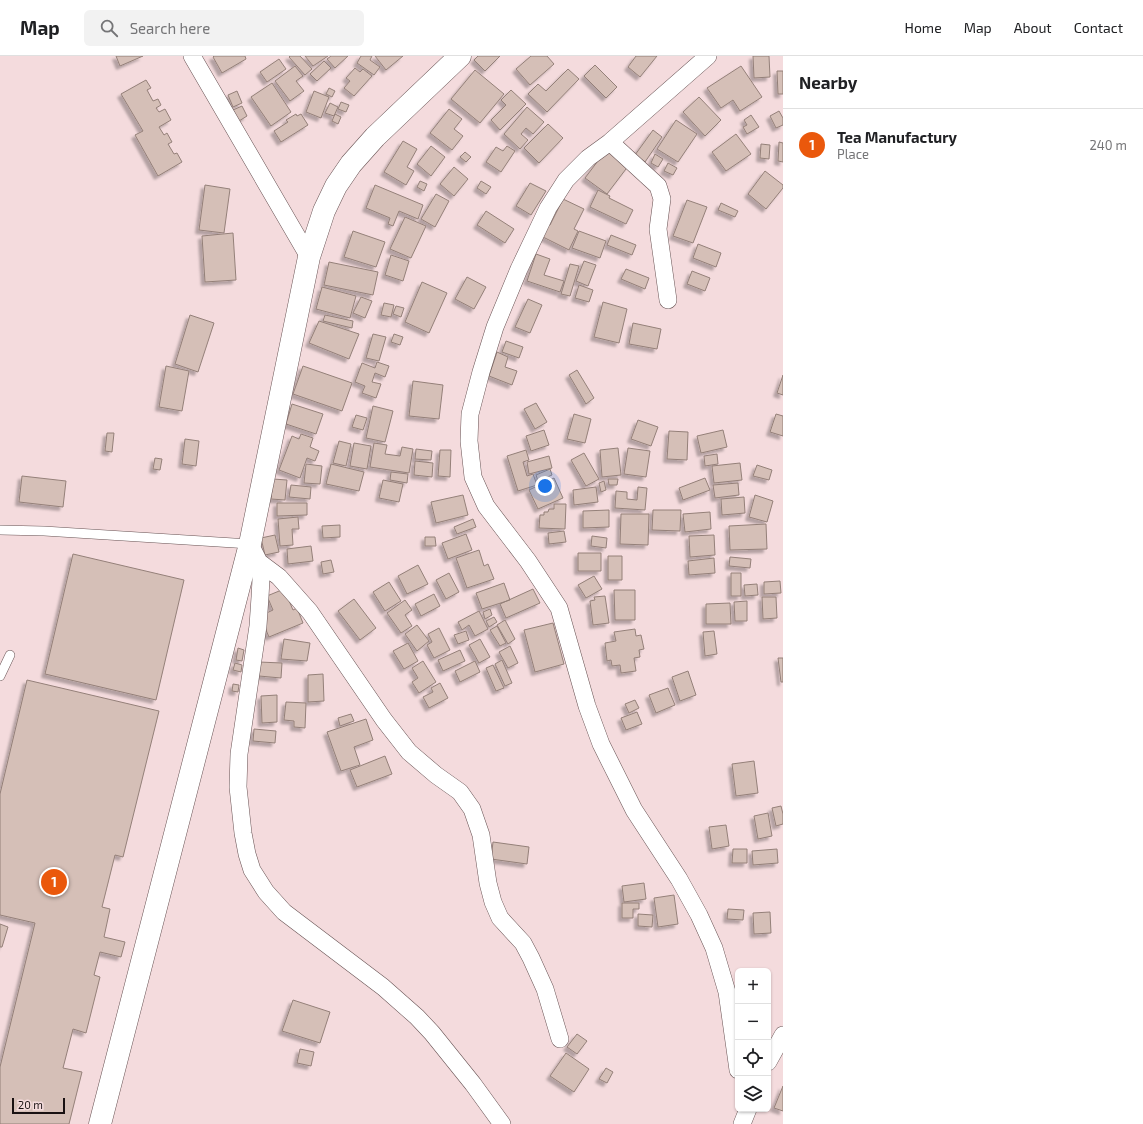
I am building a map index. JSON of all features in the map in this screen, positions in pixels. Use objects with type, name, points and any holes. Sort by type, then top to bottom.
[{"type":"street","points":[[192,56],[309,257]]},
{"type":"street","points":[[100,1124],[254,553],[309,257],[327,205],[336,186],[351,164],[379,132],[460,56]]},
{"type":"street","points":[[708,56],[610,142],[588,158],[566,180],[548,208],[516,277],[493,335],[470,414],[469,440],[473,477],[486,506],[528,561],[559,608],[587,706],[601,744],[634,810],[679,879],[699,915],[714,948],[727,992],[735,1049]]},
{"type":"street","points":[[610,142],[658,186],[662,199],[658,229],[668,300]]},
{"type":"street","points":[[254,553],[279,577],[310,612],[384,720],[409,752],[436,775],[460,792],[472,809],[481,835],[488,883],[493,902],[500,918],[523,943],[531,958],[545,989],[560,1039]]},
{"type":"street","points":[[254,553],[261,579],[258,626],[239,754],[238,787],[243,833],[252,870],[266,892],[284,912],[383,987],[417,1016],[473,1084],[502,1124]]},
{"type":"street","points":[[771,1057],[783,1036]]},
{"type":"lane","points":[[0,530],[44,531],[254,553]]},
{"type":"lane","points":[[0,676],[10,655]]},
{"type":"building","points":[[116,56],[143,56],[120,66]]},
{"type":"building","points":[[245,56],[246,59],[222,73],[213,57]]},
{"type":"building","points":[[300,56],[312,69],[305,75],[289,57]]},
{"type":"building","points":[[305,56],[328,56],[313,66]]},
{"type":"building","points":[[331,56],[348,56],[335,68],[327,59]]},
{"type":"building","points":[[361,56],[372,56],[370,60],[380,67],[374,75],[357,63]]},
{"type":"building","points":[[375,56],[403,56],[386,70]]},
{"type":"building","points":[[478,56],[500,56],[485,71],[474,60]]},
{"type":"building","points":[[531,56],[547,56],[554,64],[530,85],[516,69]]},
{"type":"building","points":[[636,56],[657,56],[640,77],[628,67]]},
{"type":"building","points":[[753,56],[769,56],[770,77],[754,78]]},
{"type":"building","points":[[279,59],[286,69],[267,82],[260,72]]},
{"type":"building","points":[[324,61],[331,68],[317,81],[310,74]]},
{"type":"building","points":[[595,65],[617,87],[606,98],[584,76]]},
{"type":"building","points":[[295,66],[303,76],[296,81],[304,91],[290,101],[275,81]]},
{"type":"building","points":[[741,66],[762,97],[740,111],[733,100],[721,108],[707,88]]},
{"type":"building","points":[[355,68],[360,72],[363,69],[372,76],[354,96],[344,88],[350,81],[346,78]]},
{"type":"building","points":[[568,69],[579,79],[547,112],[528,94],[538,84],[546,91]]},
{"type":"building","points":[[475,70],[504,94],[480,123],[451,99]]},
{"type":"building","points":[[777,71],[783,71],[783,94],[778,94]]},
{"type":"building","points":[[146,80],[151,88],[147,90],[153,101],[158,99],[161,105],[156,108],[159,112],[165,109],[171,120],[159,127],[164,135],[167,133],[172,142],[168,144],[174,154],[177,153],[182,162],[158,176],[135,135],[143,131],[121,94]]},
{"type":"building","points":[[272,83],[291,112],[271,126],[251,97]]},
{"type":"building","points":[[329,88],[335,91],[332,97],[326,94]]},
{"type":"building","points":[[511,90],[526,104],[500,130],[491,120],[506,105],[501,100]]},
{"type":"building","points":[[237,91],[242,103],[233,107],[228,95]]},
{"type":"building","points":[[314,91],[329,97],[321,118],[306,112]]},
{"type":"building","points":[[699,97],[721,120],[705,136],[683,112]]},
{"type":"building","points":[[341,102],[349,105],[346,112],[338,109]]},
{"type":"building","points":[[330,103],[338,107],[334,116],[325,113]]},
{"type":"building","points":[[242,106],[247,116],[239,121],[233,110]]},
{"type":"building","points":[[527,107],[544,122],[533,134],[526,128],[521,134],[528,140],[520,149],[504,134]]},
{"type":"building","points":[[449,109],[462,119],[454,129],[463,136],[452,150],[430,133]]},
{"type":"building","points":[[779,111],[783,118],[783,125],[776,128],[770,116]]},
{"type":"building","points":[[296,114],[297,116],[301,114],[308,125],[281,142],[274,131],[288,122],[286,120]]},
{"type":"building","points":[[335,114],[341,117],[338,124],[332,121]]},
{"type":"building","points":[[751,115],[759,127],[747,134],[743,127],[747,125],[744,120]]},
{"type":"building","points":[[676,120],[697,134],[678,162],[657,149]]},
{"type":"building","points":[[548,124],[563,138],[539,163],[524,148]]},
{"type":"building","points":[[653,130],[662,137],[645,162],[635,155]]},
{"type":"building","points":[[736,134],[751,154],[726,171],[712,152]]},
{"type":"building","points":[[403,141],[417,149],[407,167],[414,171],[406,185],[384,172]]},
{"type":"building","points":[[779,142],[783,143],[783,162],[778,161]]},
{"type":"building","points":[[761,144],[770,145],[769,159],[760,158]]},
{"type":"building","points":[[431,146],[445,157],[431,176],[417,164]]},
{"type":"building","points":[[507,146],[515,151],[501,172],[486,162],[496,147],[503,151]]},
{"type":"building","points":[[607,149],[629,165],[607,194],[585,178]]},
{"type":"building","points":[[465,152],[471,157],[466,162],[460,157]]},
{"type":"building","points":[[655,154],[663,159],[658,167],[651,163]]},
{"type":"building","points":[[668,163],[677,168],[673,175],[664,171]]},
{"type":"building","points":[[454,167],[468,179],[454,196],[440,184]]},
{"type":"building","points":[[765,171],[783,185],[783,188],[766,209],[748,194]]},
{"type":"building","points":[[420,181],[427,184],[424,191],[417,187]]},
{"type":"building","points":[[481,181],[491,187],[486,194],[477,188]]},
{"type":"building","points":[[530,183],[546,191],[531,215],[516,206]]},
{"type":"building","points":[[205,185],[230,189],[224,233],[199,230]]},
{"type":"building","points":[[375,185],[423,205],[418,219],[399,211],[393,226],[388,224],[390,218],[366,208]]},
{"type":"building","points":[[598,190],[610,196],[609,198],[633,210],[626,224],[590,207]]},
{"type":"building","points":[[436,194],[449,201],[435,227],[421,219]]},
{"type":"building","points":[[563,199],[584,209],[574,229],[578,231],[569,250],[539,235],[545,223],[550,225]]},
{"type":"building","points":[[687,200],[707,207],[693,243],[673,236]]},
{"type":"building","points":[[721,203],[738,211],[735,217],[718,210]]},
{"type":"building","points":[[486,211],[514,229],[505,243],[477,225]]},
{"type":"building","points":[[405,217],[426,226],[411,258],[390,249]]},
{"type":"building","points":[[353,231],[385,242],[376,267],[344,257]]},
{"type":"building","points":[[579,231],[606,241],[600,258],[572,248]]},
{"type":"building","points":[[233,233],[236,280],[205,282],[202,236]]},
{"type":"building","points":[[611,235],[636,245],[632,255],[607,245]]},
{"type":"building","points":[[698,244],[721,253],[716,267],[693,258]]},
{"type":"building","points":[[536,254],[550,259],[544,275],[564,281],[560,292],[527,281]]},
{"type":"building","points":[[391,255],[409,261],[403,281],[385,275]]},
{"type":"building","points":[[584,261],[596,265],[588,286],[576,281]]},
{"type":"building","points":[[329,262],[378,272],[373,295],[324,285]]},
{"type":"building","points":[[570,264],[579,266],[570,296],[561,294]]},
{"type":"building","points":[[626,269],[649,278],[645,289],[621,279]]},
{"type":"building","points":[[692,271],[710,278],[705,291],[687,284]]},
{"type":"building","points":[[467,277],[486,287],[474,309],[455,299]]},
{"type":"building","points":[[422,282],[447,293],[429,333],[405,322]]},
{"type":"building","points":[[579,285],[593,290],[589,302],[575,298]]},
{"type":"building","points":[[322,287],[356,296],[350,318],[316,309]]},
{"type":"building","points":[[361,297],[372,301],[365,318],[353,313]]},
{"type":"building","points":[[528,299],[542,305],[530,333],[515,327]]},
{"type":"building","points":[[603,302],[627,309],[619,343],[594,337]]},
{"type":"building","points":[[384,303],[394,305],[391,317],[381,315]]},
{"type":"building","points":[[396,306],[404,308],[401,317],[393,314]]},
{"type":"building","points":[[190,315],[214,323],[198,372],[175,364]]},
{"type":"building","points":[[325,315],[353,321],[352,328],[323,321]]},
{"type":"building","points":[[319,321],[359,334],[349,359],[309,343]]},
{"type":"building","points":[[633,323],[661,329],[657,349],[629,344]]},
{"type":"building","points":[[373,334],[386,337],[379,361],[366,358]]},
{"type":"building","points":[[394,334],[403,337],[400,345],[391,342]]},
{"type":"building","points":[[506,341],[523,347],[519,358],[502,352]]},
{"type":"building","points":[[497,352],[508,357],[505,367],[517,371],[512,385],[489,376]]},
{"type":"building","points":[[377,362],[389,366],[385,377],[375,373],[372,382],[381,384],[376,398],[362,393],[365,386],[355,382],[362,363],[375,368]]},
{"type":"building","points":[[166,366],[189,371],[182,411],[159,407]]},
{"type":"building","points":[[303,366],[352,383],[342,411],[293,394]]},
{"type":"building","points":[[577,370],[594,398],[586,404],[569,375]]},
{"type":"building","points":[[783,375],[783,395],[777,393]]},
{"type":"building","points":[[413,381],[443,385],[439,419],[409,416]]},
{"type":"building","points":[[536,403],[547,422],[535,429],[524,409]]},
{"type":"building","points":[[292,404],[323,414],[316,434],[286,424]]},
{"type":"building","points":[[373,406],[393,411],[385,442],[366,438]]},
{"type":"building","points":[[574,414],[591,419],[585,443],[567,439]]},
{"type":"building","points":[[776,414],[783,416],[783,436],[770,432]]},
{"type":"building","points":[[356,415],[367,418],[363,430],[352,427]]},
{"type":"building","points":[[638,420],[658,427],[651,446],[631,439]]},
{"type":"building","points":[[544,430],[549,445],[531,451],[526,436]]},
{"type":"building","points":[[723,430],[727,447],[701,453],[697,436]]},
{"type":"building","points":[[669,431],[688,432],[687,460],[667,459]]},
{"type":"building","points":[[107,433],[114,433],[112,452],[105,451]]},
{"type":"building","points":[[301,434],[313,438],[310,447],[319,451],[315,461],[307,458],[300,478],[279,470],[292,436],[299,439]]},
{"type":"building","points":[[185,439],[199,441],[196,466],[182,464]]},
{"type":"building","points":[[339,441],[351,444],[346,466],[333,463]]},
{"type":"building","points":[[354,443],[371,446],[367,469],[350,466]]},
{"type":"building","points":[[374,443],[387,445],[385,454],[400,456],[402,447],[413,449],[409,473],[370,467]]},
{"type":"building","points":[[618,448],[621,475],[602,477],[600,450]]},
{"type":"building","points":[[628,448],[650,451],[646,477],[624,474]]},
{"type":"building","points":[[416,449],[432,451],[431,460],[415,459]]},
{"type":"building","points":[[440,450],[451,450],[450,477],[438,476]]},
{"type":"building","points":[[526,450],[529,460],[523,462],[527,476],[533,474],[537,485],[518,491],[507,456]]},
{"type":"building","points":[[584,453],[599,479],[586,486],[571,460]]},
{"type":"building","points":[[717,454],[718,464],[705,466],[704,456]]},
{"type":"building","points":[[549,456],[552,468],[529,474],[527,462]]},
{"type":"building","points":[[155,458],[162,459],[160,470],[153,469]]},
{"type":"building","points":[[415,461],[433,463],[432,477],[414,475]]},
{"type":"building","points":[[740,463],[742,480],[714,483],[712,466]]},
{"type":"building","points":[[306,464],[322,466],[320,484],[304,483]]},
{"type":"building","points":[[331,464],[364,472],[359,491],[326,484]]},
{"type":"building","points":[[757,465],[772,470],[769,480],[753,476]]},
{"type":"building","points":[[550,469],[552,475],[538,481],[536,475]]},
{"type":"building","points":[[391,472],[408,474],[407,483],[390,480]]},
{"type":"building","points":[[22,476],[66,481],[63,507],[19,502]]},
{"type":"building","points":[[554,478],[563,498],[538,509],[529,490]]},
{"type":"building","points":[[705,478],[710,490],[683,500],[679,488]]},
{"type":"building","points":[[273,479],[287,480],[285,500],[271,499]]},
{"type":"building","points":[[608,479],[618,479],[617,485],[609,485]]},
{"type":"building","points":[[383,480],[403,484],[399,502],[379,498]]},
{"type":"building","points":[[604,481],[606,490],[601,492],[599,483]]},
{"type":"building","points":[[738,483],[739,495],[715,498],[713,485]]},
{"type":"building","points":[[291,485],[311,487],[310,499],[289,497]]},
{"type":"building","points":[[596,487],[598,502],[574,505],[573,490]]},
{"type":"building","points":[[638,487],[647,488],[645,510],[615,508],[616,491],[627,492],[627,499],[637,500]]},
{"type":"building","points":[[463,495],[468,515],[436,523],[431,502]]},
{"type":"building","points":[[755,495],[773,501],[767,522],[749,517]]},
{"type":"building","points":[[744,497],[745,513],[722,515],[721,499]]},
{"type":"building","points":[[277,503],[307,503],[307,515],[277,516]]},
{"type":"building","points":[[554,504],[566,504],[565,529],[539,528],[540,515],[544,515],[544,512],[548,512],[549,509],[554,509]]},
{"type":"building","points":[[609,510],[609,527],[583,528],[583,511]]},
{"type":"building","points":[[653,510],[681,510],[680,531],[652,530]]},
{"type":"building","points":[[710,512],[711,529],[685,532],[683,514]]},
{"type":"building","points":[[621,514],[649,514],[648,545],[620,544]]},
{"type":"building","points":[[298,517],[299,529],[292,529],[293,545],[280,546],[278,519]]},
{"type":"building","points":[[473,519],[476,527],[457,534],[454,527]]},
{"type":"building","points":[[766,524],[767,549],[730,550],[729,526]]},
{"type":"building","points":[[340,525],[340,537],[323,538],[322,526]]},
{"type":"building","points":[[564,531],[566,542],[549,544],[548,533]]},
{"type":"building","points":[[466,534],[472,550],[448,559],[442,543]]},
{"type":"building","points":[[275,535],[279,552],[265,555],[261,538]]},
{"type":"building","points":[[714,535],[715,555],[690,557],[689,536]]},
{"type":"building","points":[[592,536],[607,538],[606,548],[591,546]]},
{"type":"building","points":[[425,537],[435,537],[436,546],[425,546]]},
{"type":"building","points":[[311,546],[313,561],[288,564],[287,549]]},
{"type":"building","points":[[479,550],[484,566],[488,564],[494,579],[467,588],[456,558]]},
{"type":"building","points":[[578,553],[601,553],[601,571],[578,571]]},
{"type":"building","points":[[73,554],[184,580],[156,700],[45,674]]},
{"type":"building","points":[[608,556],[622,556],[622,580],[608,580]]},
{"type":"building","points":[[730,557],[751,559],[750,568],[729,566]]},
{"type":"building","points":[[714,558],[715,573],[689,575],[688,561]]},
{"type":"building","points":[[331,560],[334,572],[323,574],[321,562]]},
{"type":"building","points":[[418,565],[428,584],[407,594],[398,576]]},
{"type":"building","points":[[449,573],[459,592],[446,599],[436,580]]},
{"type":"building","points":[[731,573],[741,573],[741,596],[731,596]]},
{"type":"building","points":[[594,576],[602,589],[586,598],[578,585]]},
{"type":"building","points":[[780,581],[781,593],[764,594],[764,582]]},
{"type":"building","points":[[389,582],[401,601],[385,611],[373,592]]},
{"type":"building","points":[[504,583],[510,600],[482,609],[476,593]]},
{"type":"building","points":[[757,584],[758,595],[745,596],[744,585]]},
{"type":"building","points":[[284,589],[293,610],[297,608],[303,623],[269,637],[260,616],[273,610],[267,596]]},
{"type":"building","points":[[533,589],[540,603],[506,618],[500,604]]},
{"type":"building","points":[[614,590],[635,590],[635,620],[615,620]]},
{"type":"building","points":[[434,594],[440,606],[421,616],[415,604]]},
{"type":"building","points":[[605,596],[609,623],[593,625],[590,601],[595,600],[594,597]]},
{"type":"building","points":[[762,597],[776,597],[777,618],[763,619]]},
{"type":"building","points":[[354,599],[376,628],[360,640],[338,611]]},
{"type":"building","points":[[405,600],[412,610],[405,615],[412,626],[401,633],[387,613]]},
{"type":"building","points":[[747,601],[747,621],[735,621],[734,602]]},
{"type":"building","points":[[730,603],[731,624],[706,624],[706,604]]},
{"type":"building","points":[[490,609],[492,615],[485,619],[483,612]]},
{"type":"building","points":[[479,611],[488,629],[475,636],[469,625],[462,630],[458,622]]},
{"type":"building","points":[[494,617],[497,622],[489,627],[486,621]]},
{"type":"building","points":[[505,620],[515,639],[508,644],[497,625]]},
{"type":"building","points":[[553,623],[564,664],[535,672],[524,630]]},
{"type":"building","points":[[417,625],[429,641],[417,651],[405,634]]},
{"type":"building","points":[[497,626],[506,643],[500,646],[490,630]]},
{"type":"building","points":[[439,628],[450,650],[434,658],[427,645],[432,642],[428,634]]},
{"type":"building","points":[[635,629],[636,636],[641,635],[644,649],[639,650],[640,657],[634,658],[636,671],[621,673],[620,665],[612,666],[611,660],[607,661],[605,643],[616,641],[614,632]]},
{"type":"building","points":[[466,631],[469,640],[458,644],[454,635]]},
{"type":"building","points":[[714,631],[717,654],[705,656],[703,632]]},
{"type":"building","points":[[284,639],[310,643],[307,661],[281,659]]},
{"type":"building","points":[[480,639],[490,657],[479,663],[469,645]]},
{"type":"building","points":[[408,643],[418,661],[404,669],[393,651]]},
{"type":"building","points":[[510,646],[518,663],[508,668],[499,652]]},
{"type":"building","points":[[238,648],[244,650],[242,661],[236,660]]},
{"type":"building","points":[[460,650],[465,661],[443,671],[438,660]]},
{"type":"building","points":[[778,658],[783,658],[783,682],[781,682]]},
{"type":"building","points":[[502,660],[512,683],[505,686],[495,664]]},
{"type":"building","points":[[423,661],[436,682],[419,693],[412,682],[418,678],[412,668]]},
{"type":"building","points":[[475,661],[480,672],[460,682],[455,671]]},
{"type":"building","points":[[259,662],[282,663],[281,678],[259,676]]},
{"type":"building","points":[[235,663],[242,665],[241,672],[233,670]]},
{"type":"building","points":[[493,665],[504,688],[496,691],[486,668]]},
{"type":"building","points":[[688,671],[696,695],[680,701],[672,677]]},
{"type":"building","points":[[323,674],[324,701],[308,702],[308,675]]},
{"type":"building","points":[[27,680],[159,711],[123,857],[115,855],[102,907],[110,909],[104,937],[125,942],[121,957],[100,952],[94,975],[100,977],[86,1033],[73,1029],[63,1068],[82,1072],[69,1124],[0,1124],[0,1067],[35,923],[0,915],[0,794]]},
{"type":"building","points":[[440,683],[448,698],[429,708],[423,697],[433,692],[431,688]]},
{"type":"building","points":[[233,684],[239,685],[238,692],[232,691]]},
{"type":"building","points":[[668,688],[675,705],[656,713],[649,695]]},
{"type":"building","points":[[277,695],[277,722],[262,723],[261,696]]},
{"type":"building","points":[[635,700],[639,708],[629,713],[625,704]]},
{"type":"building","points":[[286,702],[306,703],[305,728],[294,727],[294,721],[284,720]]},
{"type":"building","points":[[637,712],[642,724],[626,730],[621,718]]},
{"type":"building","points":[[351,714],[354,721],[340,726],[338,718]]},
{"type":"building","points":[[366,719],[373,740],[354,747],[360,765],[341,771],[327,732]]},
{"type":"building","points":[[254,729],[276,731],[275,743],[253,741]]},
{"type":"building","points":[[385,756],[392,774],[357,787],[350,770]]},
{"type":"building","points":[[754,761],[758,793],[736,796],[732,764]]},
{"type":"building","points":[[781,806],[783,824],[776,826],[772,808]]},
{"type":"building","points":[[768,813],[772,836],[758,839],[754,816]]},
{"type":"building","points":[[726,825],[729,846],[712,849],[709,827]]},
{"type":"building","points":[[493,842],[529,847],[527,864],[491,859]]},
{"type":"building","points":[[733,849],[747,849],[747,863],[732,863]]},
{"type":"building","points":[[777,849],[778,863],[753,865],[752,851]]},
{"type":"building","points":[[644,883],[646,899],[624,902],[622,886]]},
{"type":"building","points":[[674,895],[678,924],[658,927],[654,898]]},
{"type":"building","points":[[622,903],[639,903],[639,909],[633,909],[633,918],[622,918]]},
{"type":"building","points":[[728,909],[744,910],[743,920],[727,919]]},
{"type":"building","points":[[770,912],[771,933],[754,934],[753,913]]},
{"type":"building","points":[[638,914],[653,915],[652,927],[638,926]]},
{"type":"building","points":[[0,924],[8,927],[2,947],[0,947]]},
{"type":"building","points":[[293,1000],[330,1012],[320,1043],[282,1031]]},
{"type":"building","points":[[577,1034],[587,1041],[577,1054],[567,1047]]},
{"type":"building","points":[[300,1049],[314,1052],[311,1066],[297,1063]]},
{"type":"building","points":[[566,1053],[589,1069],[574,1092],[550,1076]]},
{"type":"building","points":[[606,1068],[613,1072],[607,1083],[599,1079]]},
{"type":"building","points":[[783,1086],[783,1111],[774,1108]]},
{"type":"place","name":"Tea Manufactury","points":[[54,882]]}]
